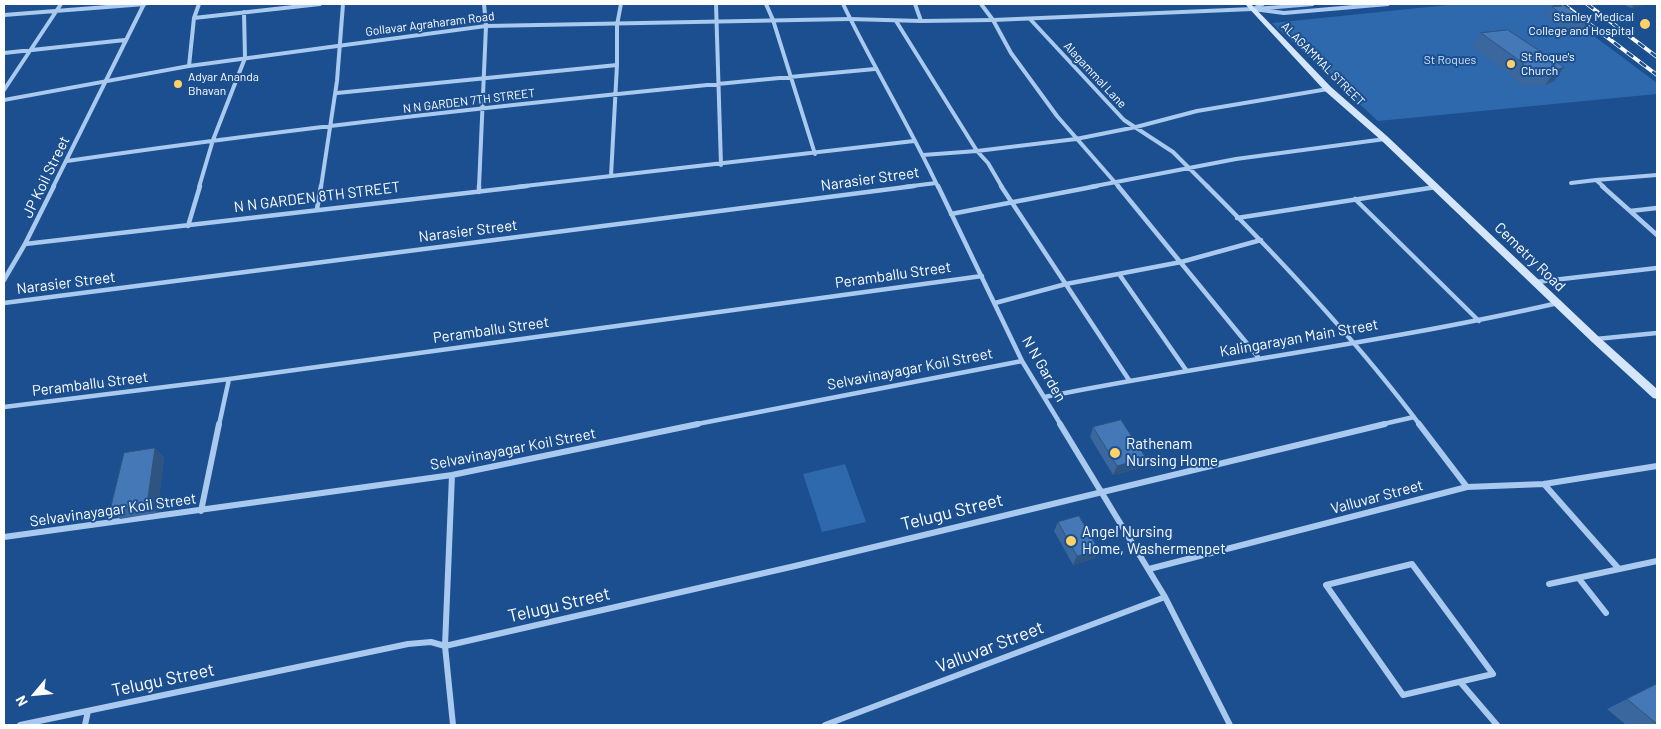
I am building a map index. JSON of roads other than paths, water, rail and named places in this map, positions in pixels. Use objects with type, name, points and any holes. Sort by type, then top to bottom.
[{"type":"main road","name":"ALAGAMMAL STREET","points":[[1250,6],[1328,89],[1384,139]]},
{"type":"main road","name":"Cemetry Road","points":[[1384,139],[1436,186],[1595,339],[1657,395]]},
{"type":"street","points":[[4,90],[61,4]]},
{"type":"street","points":[[4,15],[145,4]]},
{"type":"street","name":"JP Koil Street","points":[[4,280],[26,244],[107,82],[125,40],[145,4]]},
{"type":"street","points":[[189,66],[194,18],[199,4]]},
{"type":"street","points":[[194,18],[320,4]]},
{"type":"street","points":[[317,209],[338,93],[343,4]]},
{"type":"street","points":[[479,192],[484,110],[486,26],[484,4]]},
{"type":"street","points":[[611,176],[616,93],[617,25],[621,4]]},
{"type":"street","points":[[716,4],[721,165]]},
{"type":"street","points":[[766,4],[773,20],[815,154]]},
{"type":"street","name":"N N Garden","points":[[843,4],[875,69],[922,155],[1022,361],[1149,569],[1230,725]]},
{"type":"street","points":[[915,4],[921,21]]},
{"type":"street","points":[[981,4],[993,20],[1011,53],[1076,139],[1116,183],[1258,357]]},
{"type":"street","points":[[1250,6],[1262,4]]},
{"type":"street","name":"Gollavar Agraharam Road","points":[[4,100],[189,66],[342,47],[486,26],[617,25],[849,19],[896,21],[993,20],[1313,4]]},
{"type":"street","points":[[1250,6],[1284,12],[1388,4]]},
{"type":"street","points":[[188,226],[214,140],[245,58],[244,12]]},
{"type":"street","name":"Alagammal Lane","points":[[1030,19],[1124,120],[1172,152],[1261,240],[1351,341],[1414,417],[1467,487]]},
{"type":"street","points":[[896,21],[977,151],[995,174],[1011,204],[1129,380]]},
{"type":"street","points":[[4,53],[125,40]]},
{"type":"street","points":[[338,93],[617,65]]},
{"type":"street","name":"N N GARDEN 7TH STREET","points":[[67,161],[214,140],[331,128],[616,93],[875,69]]},
{"type":"street","points":[[922,155],[977,151],[1076,139],[1136,127],[1197,111],[1328,89]]},
{"type":"street","points":[[950,214],[1011,204],[1236,159],[1384,139]]},
{"type":"street","name":"N N GARDEN 8TH STREET","points":[[26,244],[317,209],[721,165],[914,141]]},
{"type":"street","points":[[1571,182],[1657,175]]},
{"type":"street","points":[[1596,180],[1657,236]]},
{"type":"street","name":"Narasier Street","points":[[4,304],[936,183]]},
{"type":"street","points":[[1237,218],[1436,186]]},
{"type":"street","points":[[1355,199],[1479,321]]},
{"type":"street","points":[[1630,211],[1657,208]]},
{"type":"street","points":[[995,303],[1066,284],[1181,262],[1261,240]]},
{"type":"street","points":[[1536,282],[1657,268]]},
{"type":"street","points":[[1118,274],[1186,370]]},
{"type":"street","name":"Peramballu Street","points":[[4,407],[229,379],[982,276]]},
{"type":"street","name":"Kalingarayan Main Street","points":[[1045,397],[1258,357],[1479,321],[1558,303]]},
{"type":"street","points":[[1595,339],[1657,332]]},
{"type":"street","name":"Selvavinayagar Koil Street","points":[[4,537],[452,475],[809,401],[1022,361]]},
{"type":"street","points":[[201,511],[229,379]]},
{"type":"street","name":"Telugu Street","points":[[20,725],[408,644],[431,642],[444,646],[805,563],[1414,417]]},
{"type":"street","name":"Valluvar Street","points":[[1149,569],[1467,487],[1544,484],[1657,466]]},
{"type":"street","points":[[452,475],[444,646],[453,725]]},
{"type":"street","points":[[1544,484],[1619,569]]},
{"type":"street","points":[[1550,584],[1580,580],[1657,561]]},
{"type":"street","points":[[1412,564],[1493,674],[1461,683],[1403,694],[1326,585],[1412,564]]},
{"type":"street","points":[[1580,580],[1606,613]]},
{"type":"street","name":"Valluvar Street","points":[[825,725],[1165,597]]},
{"type":"street","points":[[1461,683],[1497,725]]},
{"type":"street","points":[[85,725],[88,711]]},
{"type":"railway","points":[[1563,4],[1657,75]]},
{"type":"railway","points":[[1587,4],[1657,57]]},
{"type":"place","name":"Stanley Medical College and Hospital","points":[[1645,24]]},
{"type":"place","name":"St Roque's Church","points":[[1511,64]]},
{"type":"place","name":"Adyar Ananda Bhavan","points":[[178,84]]},
{"type":"place","name":"Rathenam Nursing Home","points":[[1115,453]]},
{"type":"place","name":"Angel Nursing Home, Washermenpet","points":[[1071,541]]},
{"type":"park label","name":"St Roques","points":[[1450,60]]}]
